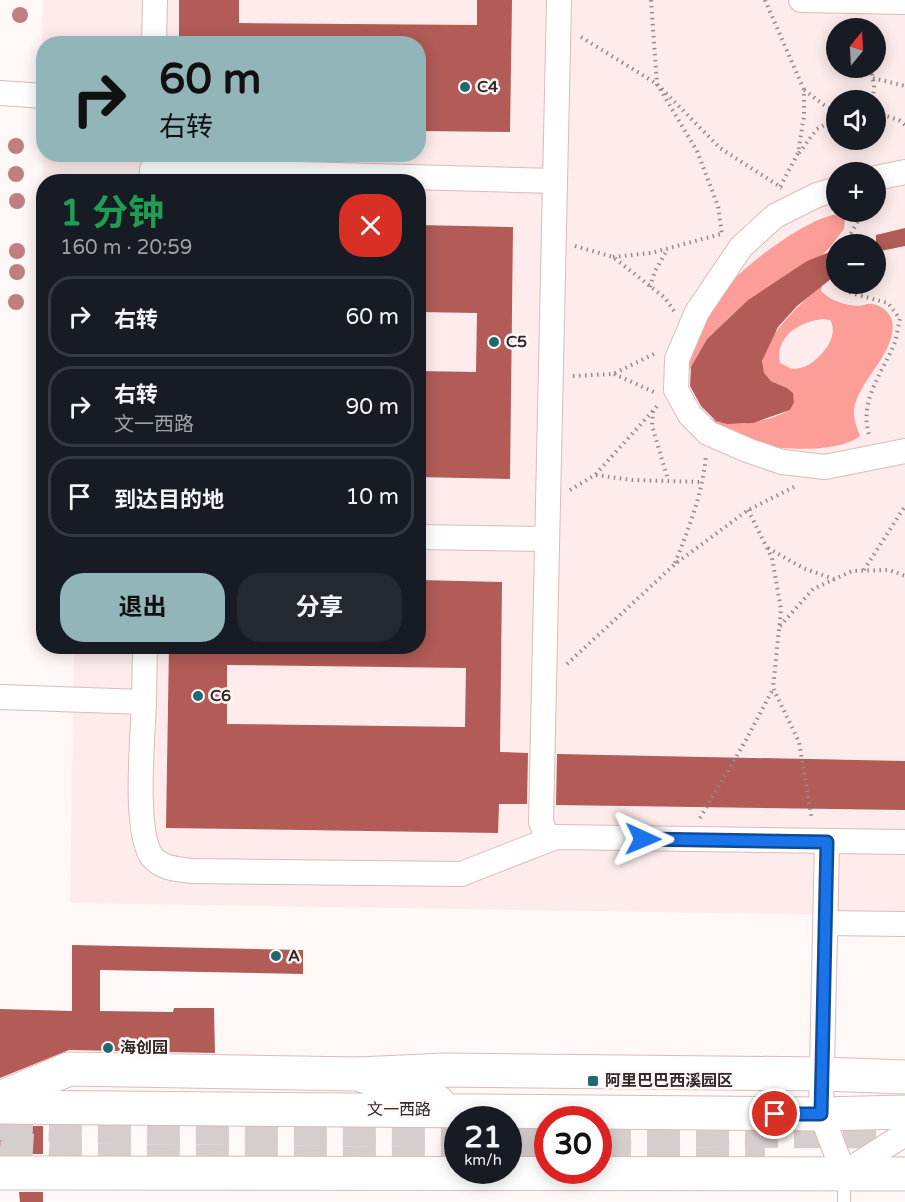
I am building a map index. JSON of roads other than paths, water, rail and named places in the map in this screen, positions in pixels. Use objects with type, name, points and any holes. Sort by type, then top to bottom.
[{"type":"main road","points":[[0,1098],[69,1069],[358,1074],[445,1070],[905,1077]]},
{"type":"main road","points":[[358,1074],[448,1106]]},
{"type":"main road","name":"文一西路","points":[[0,1107],[444,1111]]},
{"type":"main road","name":"文一西路","points":[[522,1112],[821,1114],[905,1112]]},
{"type":"main road","points":[[0,1173],[844,1188],[905,1174]]},
{"type":"street","points":[[154,36],[155,0]]},
{"type":"street","points":[[801,0],[905,2]]},
{"type":"street","points":[[548,840],[542,822],[559,12]]},
{"type":"street","points":[[0,93],[36,95]]},
{"type":"street","points":[[152,168],[338,174]]},
{"type":"street","points":[[886,176],[905,172]]},
{"type":"street","points":[[426,177],[555,181]]},
{"type":"street","points":[[826,192],[775,216],[741,247],[697,312],[677,359],[671,394],[708,434],[782,462],[825,467],[905,451]]},
{"type":"street","points":[[426,537],[548,539]]},
{"type":"street","points":[[145,654],[141,823],[145,844],[154,859],[168,868],[192,871],[461,874],[556,837],[905,842]]},
{"type":"street","points":[[0,697],[144,702]]},
{"type":"street","points":[[822,841],[825,923],[821,1114],[844,1188],[905,1134]]},
{"type":"street","points":[[825,923],[905,924]]},
{"type":"tunnel","points":[[0,1124],[444,1131]]},
{"type":"tunnel","points":[[522,1131],[534,1131]]},
{"type":"tunnel","points":[[612,1131],[905,1132]]},
{"type":"tunnel","points":[[0,1148],[57,1152],[444,1155]]},
{"type":"tunnel","points":[[522,1156],[534,1156]]},
{"type":"tunnel","points":[[612,1156],[765,1158]]},
{"type":"place","name":"C4","points":[[465,87]]},
{"type":"place","name":"C5","points":[[494,342]]},
{"type":"place","name":"C6","points":[[198,696]]},
{"type":"place","name":"A","points":[[276,956]]},
{"type":"place","name":"海创园","points":[[108,1048]]},
{"type":"place","name":"阿里巴巴西溪园区","points":[[593,1081]]}]
